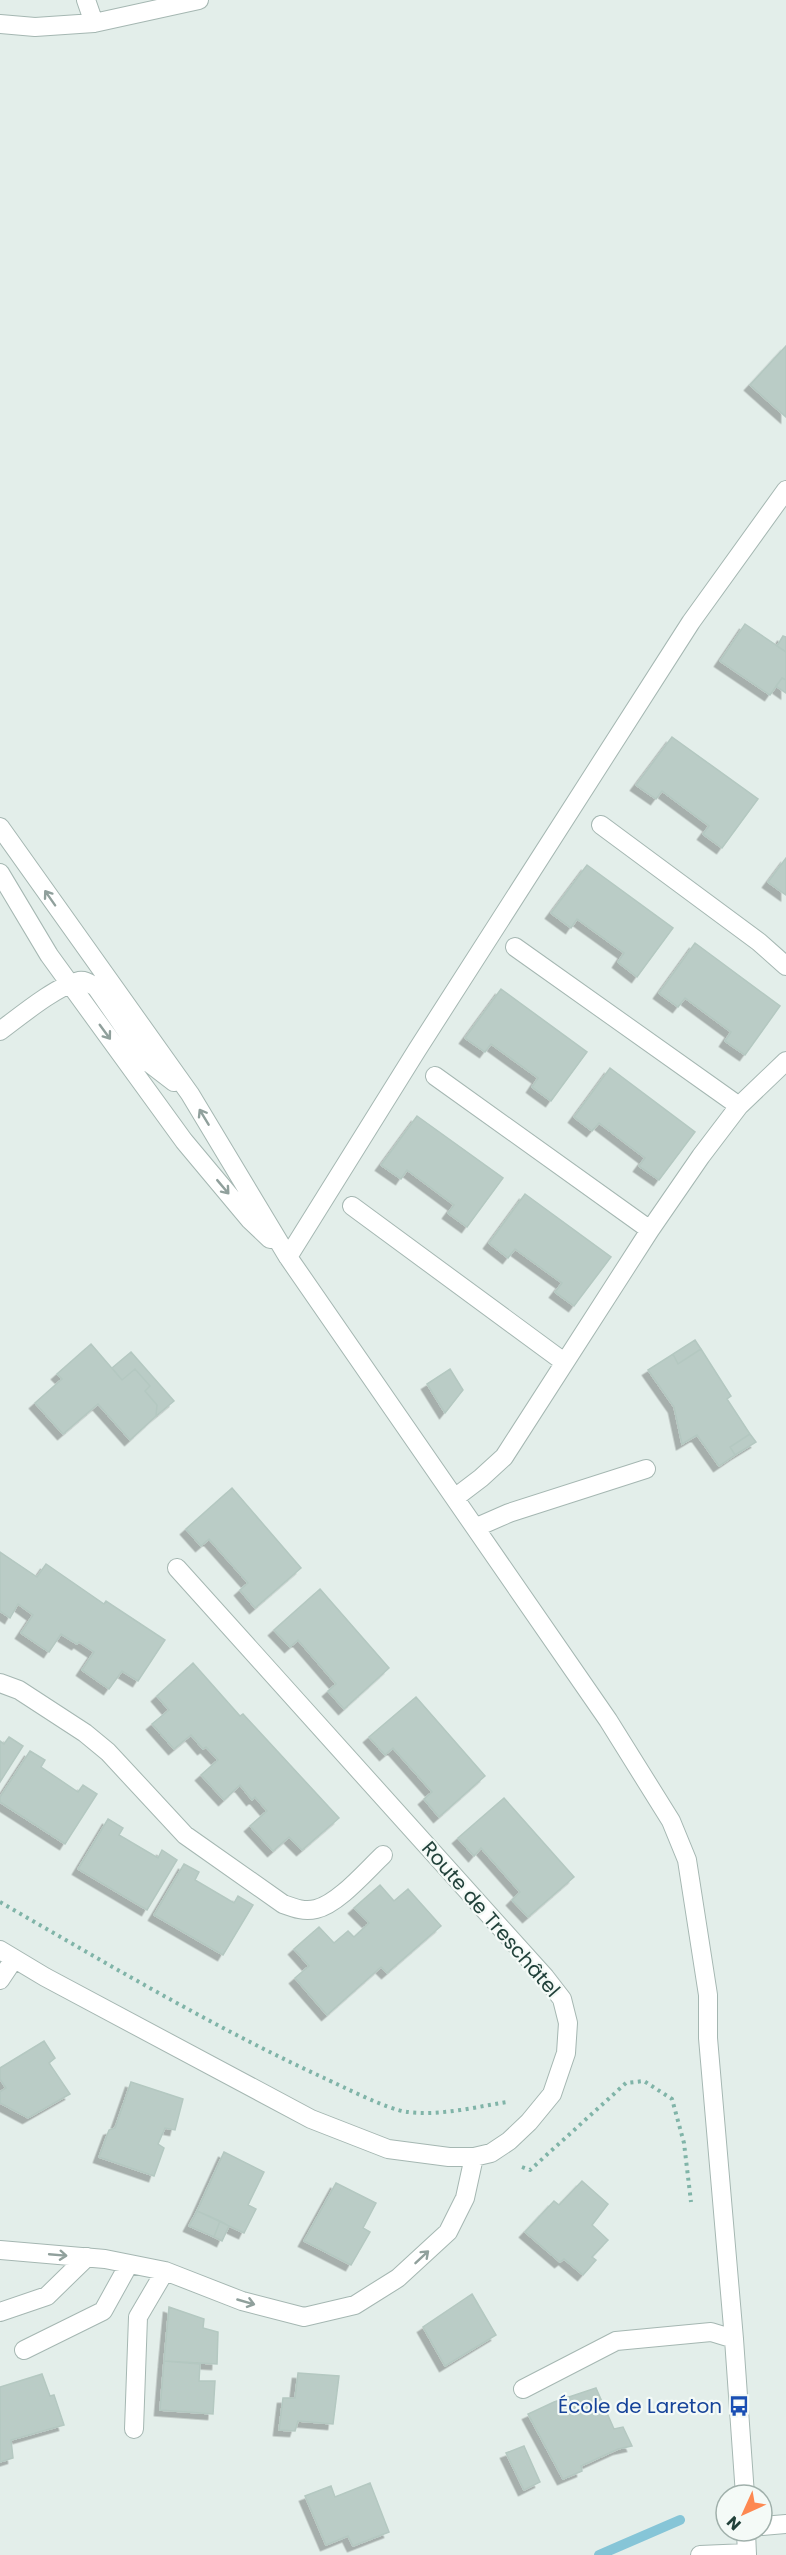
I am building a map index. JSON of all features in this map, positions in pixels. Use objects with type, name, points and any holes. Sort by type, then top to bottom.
[{"type":"street","points":[[86,0],[94,23]]},
{"type":"street","points":[[0,24],[35,27],[94,23],[199,0]]},
{"type":"street","points":[[288,1257],[423,1040],[691,622],[786,490]]},
{"type":"street","points":[[601,825],[759,942],[786,966]]},
{"type":"street","points":[[0,827],[190,1094],[288,1257],[477,1527],[608,1720],[671,1821],[687,1860],[708,1995],[708,2038],[744,2483]]},
{"type":"street","points":[[0,873],[49,955],[184,1141],[250,1220],[288,1257]]},
{"type":"street","points":[[71,985],[84,967],[83,945]]},
{"type":"street","points":[[515,947],[739,1106]]},
{"type":"street","points":[[0,1031],[37,1004],[71,985],[81,980],[88,982],[96,987],[148,1062],[190,1094]]},
{"type":"street","points":[[456,1497],[504,1457],[650,1230],[739,1106],[786,1061]]},
{"type":"street","points":[[435,1076],[650,1230]]},
{"type":"street","points":[[352,1206],[564,1362]]},
{"type":"street","points":[[477,1527],[509,1513],[646,1469]]},
{"type":"street","name":"Route de Treschâtel","points":[[177,1568],[545,1977],[562,1999],[568,2023],[566,2054],[552,2094],[510,2141],[482,2155]]},
{"type":"street","points":[[0,1683],[19,1690],[86,1733],[108,1752],[185,1835],[283,1904],[299,1910],[316,1909],[331,1902],[383,1855]]},
{"type":"street","points":[[0,1980],[7,1954],[311,2119],[388,2149],[422,2154],[482,2155],[465,2199],[448,2232],[398,2278],[355,2305],[304,2317],[242,2301],[165,2271],[87,2257],[0,2250]]},
{"type":"street","points":[[0,2312],[47,2296],[87,2257]]},
{"type":"street","points":[[24,2350],[103,2311],[129,2264]]},
{"type":"street","points":[[134,2429],[138,2317],[165,2271]]},
{"type":"street","points":[[523,2389],[616,2341],[711,2332],[734,2339]]},
{"type":"street","points":[[700,2555],[747,2554]]},
{"type":"path","points":[[0,1902],[194,2012],[292,2063],[354,2092],[406,2112],[439,2113],[552,2094]]},
{"type":"path","points":[[482,2155],[530,2170],[626,2083],[644,2081],[672,2099],[684,2143],[692,2211]]},
{"type":"building","points":[[786,346],[786,417],[750,385]]},
{"type":"building","points":[[745,624],[786,652],[786,680],[782,678],[770,695],[720,661]]},
{"type":"building","points":[[783,636],[786,637],[786,652],[777,646]]},
{"type":"building","points":[[782,678],[786,680],[786,693],[776,686]]},
{"type":"building","points":[[672,737],[758,799],[722,848],[703,834],[709,826],[662,791],[656,799],[636,785]]},
{"type":"building","points":[[786,858],[786,895],[768,882]]},
{"type":"building","points":[[587,865],[673,928],[637,977],[618,962],[624,953],[577,919],[571,928],[551,913]]},
{"type":"building","points":[[695,943],[780,1006],[745,1055],[725,1041],[731,1032],[685,998],[678,1007],[659,993]]},
{"type":"building","points":[[501,989],[587,1052],[551,1101],[532,1087],[538,1078],[491,1044],[485,1052],[465,1038]]},
{"type":"building","points":[[610,1068],[695,1132],[659,1180],[639,1166],[645,1158],[599,1123],[592,1131],[574,1117]]},
{"type":"building","points":[[417,1116],[503,1178],[467,1227],[448,1213],[454,1205],[407,1170],[401,1179],[381,1165]]},
{"type":"building","points":[[525,1194],[611,1257],[574,1306],[555,1292],[562,1283],[515,1249],[508,1258],[489,1243]]},
{"type":"building","points":[[695,1340],[701,1349],[678,1364],[673,1354]]},
{"type":"building","points":[[91,1344],[122,1380],[135,1369],[150,1386],[145,1391],[157,1405],[156,1416],[130,1440],[98,1404],[63,1434],[35,1403],[62,1379],[57,1374]]},
{"type":"building","points":[[701,1349],[731,1396],[727,1399],[750,1434],[730,1447],[735,1455],[719,1466],[697,1435],[682,1444],[674,1407],[648,1370],[673,1354],[678,1364]]},
{"type":"building","points":[[131,1352],[174,1401],[156,1416],[157,1405],[145,1391],[150,1386],[135,1369],[122,1380],[112,1368]]},
{"type":"building","points":[[450,1369],[463,1390],[445,1413],[427,1384]]},
{"type":"building","points":[[750,1434],[756,1442],[735,1455],[730,1447]]},
{"type":"building","points":[[232,1488],[301,1568],[255,1608],[240,1590],[248,1583],[209,1539],[201,1546],[186,1529]]},
{"type":"building","points":[[0,1552],[37,1577],[46,1564],[104,1604],[106,1601],[165,1640],[138,1681],[122,1671],[109,1689],[82,1670],[94,1652],[79,1642],[77,1644],[61,1634],[49,1652],[21,1633],[33,1615],[18,1604],[10,1618],[0,1611]]},
{"type":"building","points":[[320,1589],[389,1668],[344,1709],[328,1691],[336,1684],[298,1640],[290,1647],[274,1630]]},
{"type":"building","points":[[193,1663],[240,1716],[243,1714],[339,1818],[302,1850],[289,1837],[273,1851],[250,1826],[267,1811],[255,1797],[252,1800],[240,1785],[224,1800],[201,1775],[218,1760],[206,1747],[203,1749],[191,1735],[174,1749],[152,1724],[169,1710],[157,1696]]},
{"type":"building","points":[[416,1697],[485,1776],[439,1817],[424,1799],[432,1792],[393,1748],[385,1755],[369,1737]]},
{"type":"building","points":[[9,1737],[23,1746],[0,1782],[0,1741],[4,1744]]},
{"type":"building","points":[[30,1751],[45,1760],[41,1767],[78,1792],[83,1785],[97,1794],[65,1844],[0,1802],[0,1797]]},
{"type":"building","points":[[504,1798],[574,1877],[528,1917],[512,1900],[520,1892],[481,1848],[474,1856],[458,1838]]},
{"type":"building","points":[[108,1819],[123,1828],[119,1835],[158,1858],[162,1850],[177,1860],[147,1910],[78,1869]]},
{"type":"building","points":[[184,1864],[199,1872],[195,1880],[234,1903],[238,1896],[253,1905],[223,1955],[154,1915]]},
{"type":"building","points":[[380,1885],[394,1901],[408,1889],[441,1926],[387,1973],[381,1967],[327,2015],[295,1978],[309,1966],[294,1949],[319,1927],[334,1943],[348,1931],[354,1937],[369,1923],[354,1908]]},
{"type":"building","points":[[44,2041],[55,2058],[49,2063],[70,2094],[28,2118],[0,2103],[0,2092],[6,2088],[0,2079],[0,2068]]},
{"type":"building","points":[[131,2082],[183,2099],[175,2130],[165,2128],[158,2144],[164,2148],[154,2176],[99,2157],[109,2130],[115,2128]]},
{"type":"building","points":[[224,2152],[264,2172],[248,2205],[256,2209],[244,2233],[197,2211]]},
{"type":"building","points":[[582,2181],[608,2204],[592,2225],[608,2240],[592,2257],[596,2260],[583,2275],[564,2259],[560,2262],[525,2232],[554,2201],[559,2205]]},
{"type":"building","points":[[336,2183],[376,2203],[363,2228],[370,2232],[351,2265],[304,2241]]},
{"type":"building","points":[[197,2211],[220,2221],[214,2237],[189,2226]]},
{"type":"building","points":[[220,2221],[229,2226],[222,2241],[214,2237]]},
{"type":"building","points":[[472,2294],[496,2335],[445,2366],[423,2327]]},
{"type":"building","points":[[169,2307],[204,2319],[203,2328],[218,2332],[217,2364],[164,2361]]},
{"type":"building","points":[[164,2361],[200,2364],[199,2381],[215,2381],[213,2414],[160,2410]]},
{"type":"building","points":[[298,2373],[339,2376],[333,2424],[298,2421],[295,2431],[279,2430],[283,2398],[295,2398]]},
{"type":"building","points":[[42,2374],[50,2396],[54,2395],[64,2425],[11,2440],[13,2458],[0,2462],[0,2387]]},
{"type":"building","points":[[596,2388],[614,2429],[623,2427],[632,2446],[618,2449],[581,2466],[582,2471],[563,2479],[528,2414],[554,2402]]},
{"type":"building","points":[[524,2446],[540,2482],[524,2490],[506,2453]]},
{"type":"building","points":[[370,2483],[389,2532],[353,2546],[348,2536],[326,2545],[305,2496],[331,2486],[335,2497]]},
{"type":"waterway","points":[[599,2555],[680,2520]]},
{"type":"place","name":"École de Lareton","points":[[739,2406]]}]
